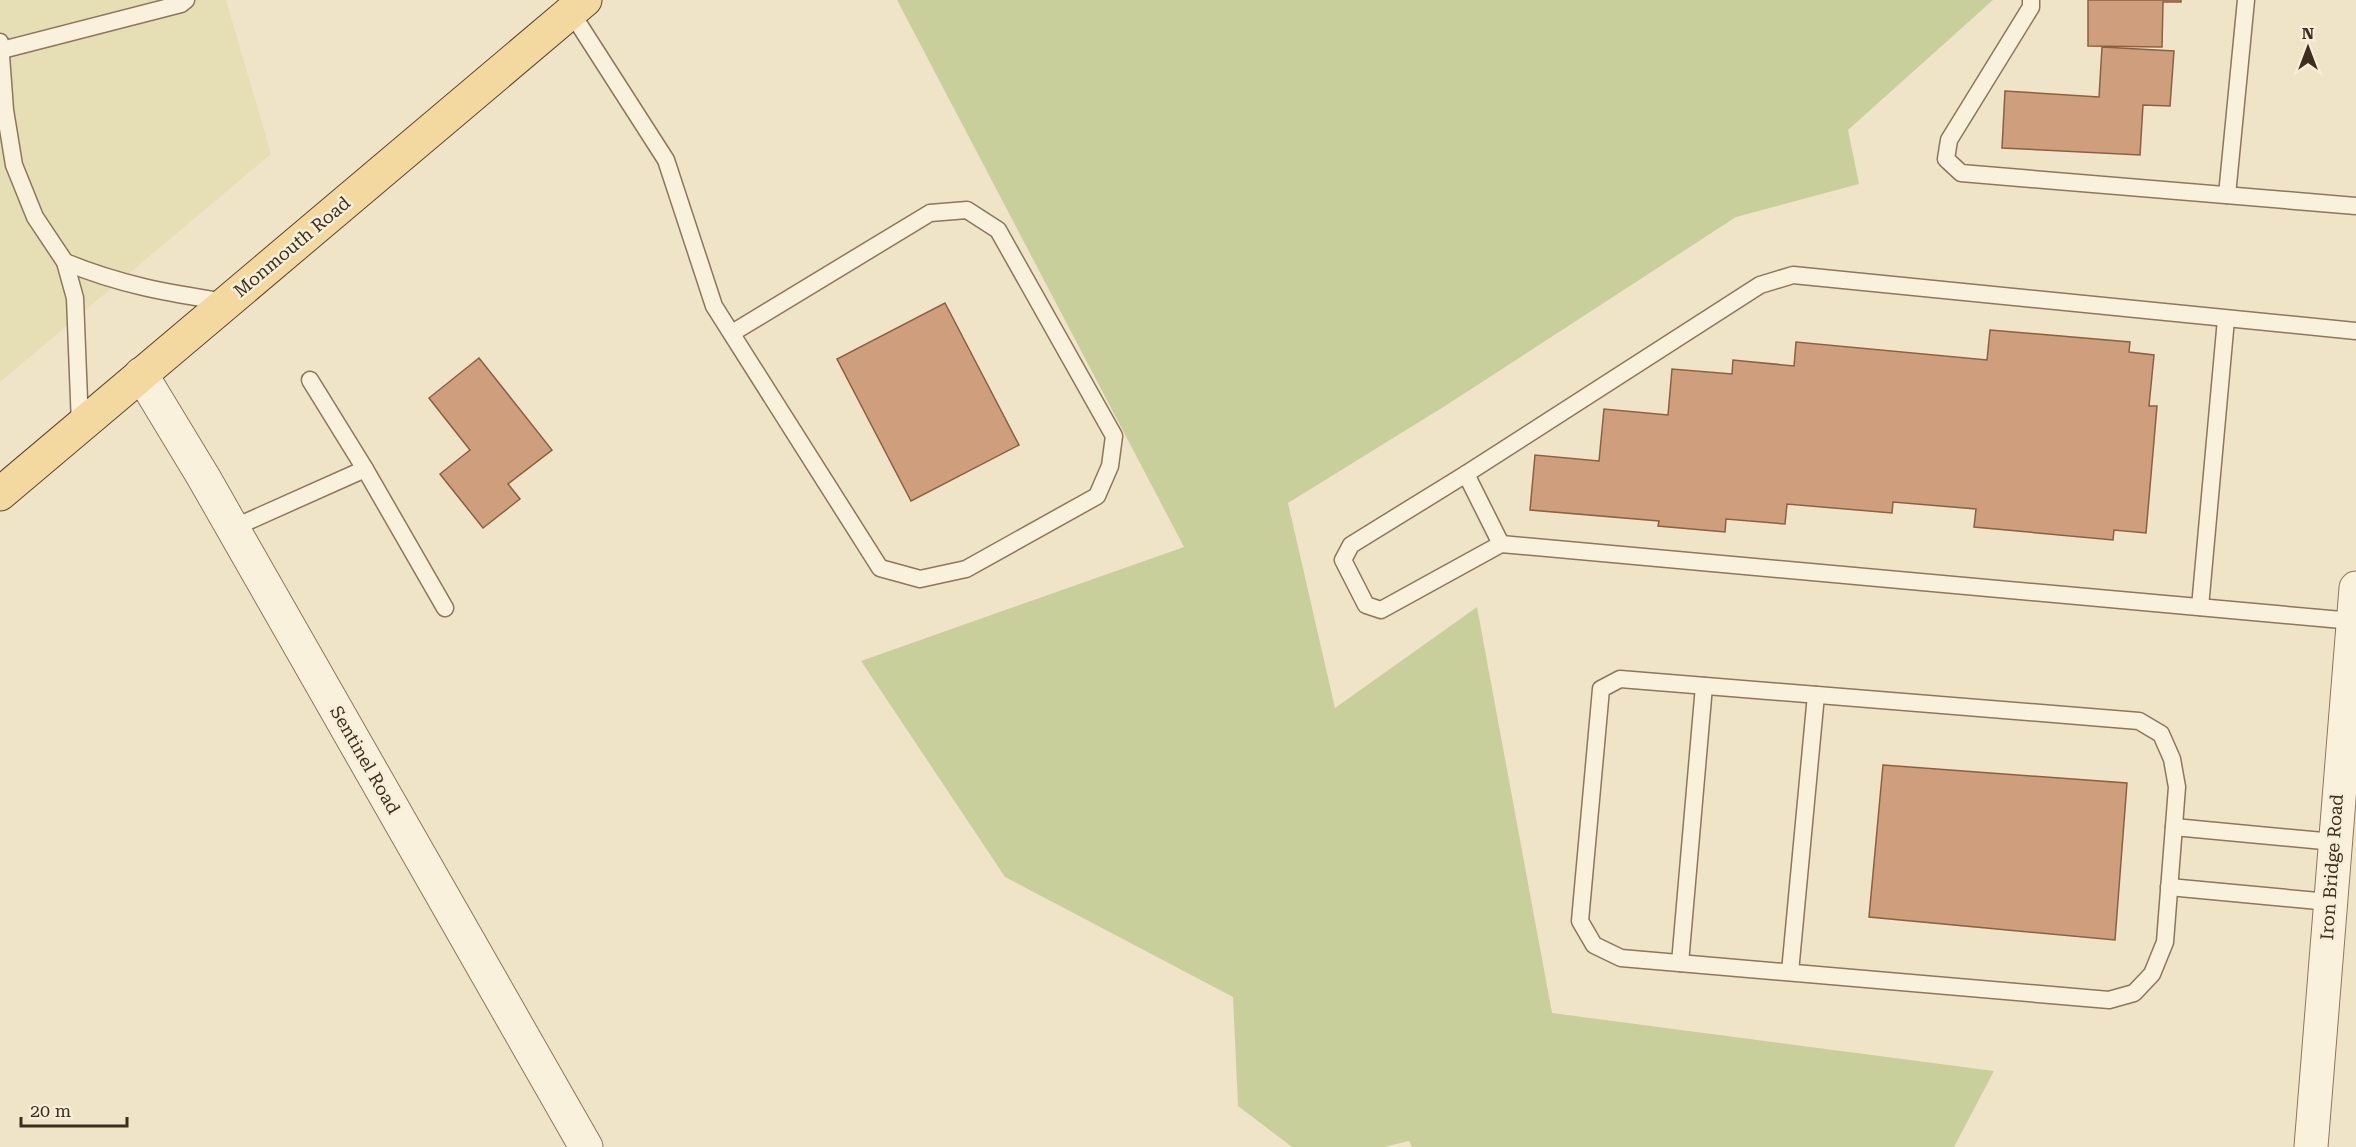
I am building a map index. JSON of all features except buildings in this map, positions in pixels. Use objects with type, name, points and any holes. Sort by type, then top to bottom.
[{"type":"main road","name":"Monmouth Road","points":[[0,494],[578,6]]},
{"type":"street","name":"Sentinel Road","points":[[141,374],[233,528],[586,1147]]},
{"type":"street","name":"Iron Bridge Road","points":[[2311,1147],[2356,588]]},
{"type":"lane","points":[[80,426],[75,298],[65,262],[35,217],[14,165],[4,110],[1,46],[181,4],[186,0]]},
{"type":"lane","points":[[2031,0],[2031,8],[1949,140],[1946,159],[1961,173],[2356,206]]},
{"type":"lane","points":[[2227,195],[2246,0]]},
{"type":"lane","points":[[578,6],[666,160],[714,306],[880,568],[920,579],[966,569],[1097,496],[1110,466],[1114,436],[1108,425],[998,230],[967,210],[930,213],[732,333]]},
{"type":"lane","points":[[65,262],[105,278],[142,289],[227,302]]},
{"type":"lane","points":[[2353,621],[1501,544],[1381,610],[1366,605],[1343,560],[1351,545],[1760,285],[1793,275],[2356,331]]},
{"type":"lane","points":[[2200,607],[2226,319]]},
{"type":"lane","points":[[310,380],[365,469],[445,608]]},
{"type":"lane","points":[[233,528],[365,469]]},
{"type":"lane","points":[[1466,474],[1501,544]]},
{"type":"lane","points":[[1620,679],[1816,695],[2139,721],[2161,734],[2172,759],[2177,787],[2165,942],[2152,974],[2134,993],[2109,1000],[1621,958],[1594,945],[1580,921],[1601,689],[1620,679]]},
{"type":"lane","points":[[1680,963],[1704,686]]},
{"type":"lane","points":[[1790,972],[1816,695]]},
{"type":"lane","points":[[2174,828],[2334,842]]},
{"type":"lane","points":[[2169,887],[2329,902]]},
{"type":"shaded area","points":[[0,0],[226,0],[271,154],[0,382]]},
{"type":"green space","points":[[897,0],[1993,0],[1848,130],[1859,184],[1736,217],[1445,406],[1288,503],[1335,708],[1477,607],[1552,1013],[1994,1071],[1954,1147],[1412,1147],[1409,1141],[1384,1147],[1292,1147],[1238,1106],[1233,997],[1005,877],[861,661],[1184,547]]}]
